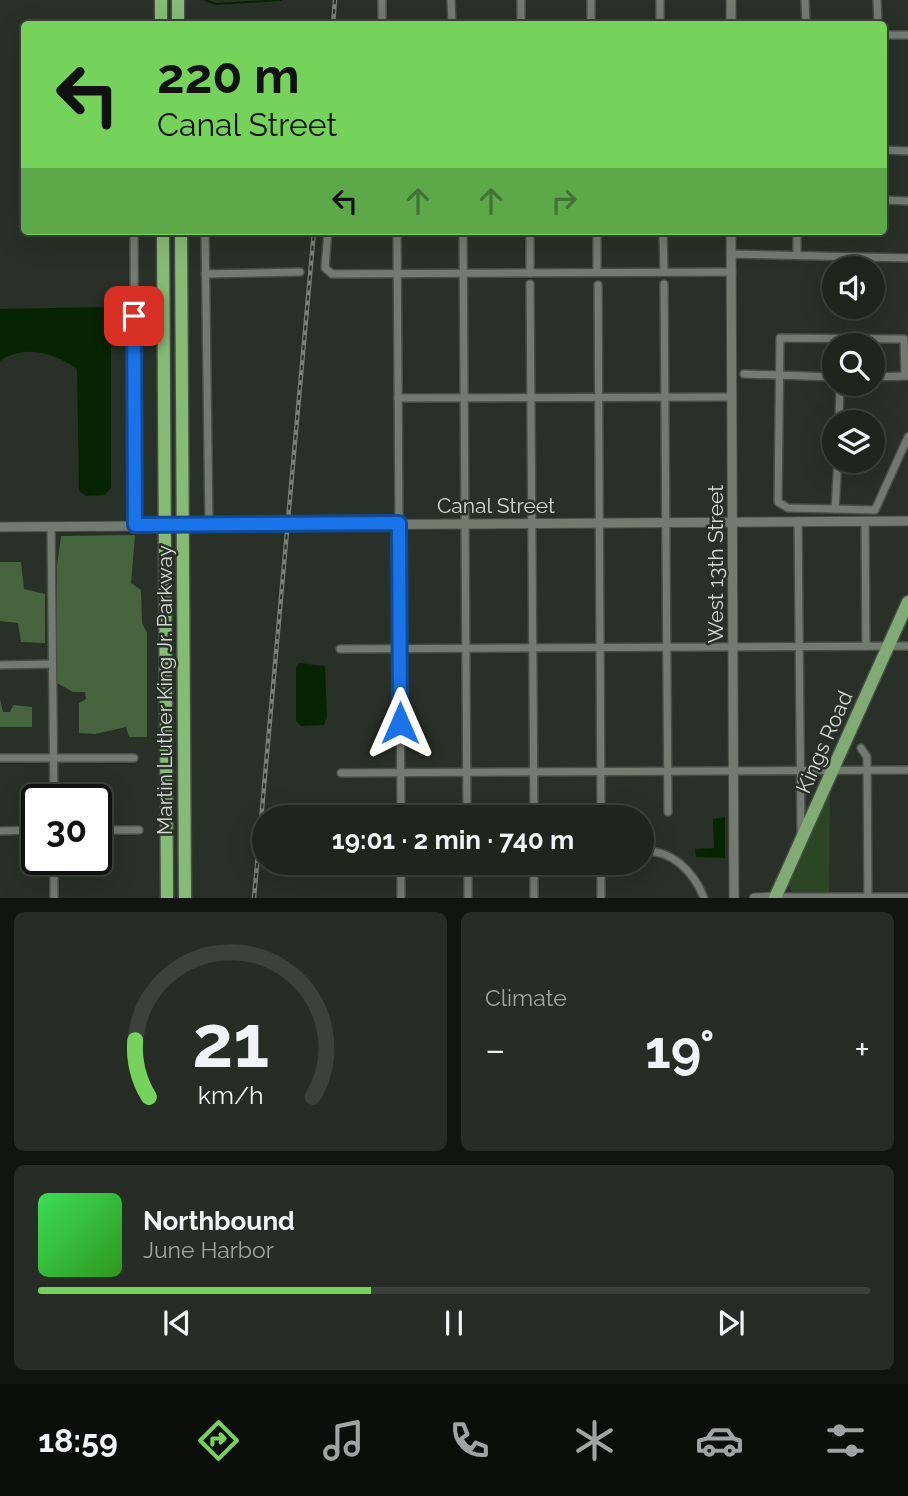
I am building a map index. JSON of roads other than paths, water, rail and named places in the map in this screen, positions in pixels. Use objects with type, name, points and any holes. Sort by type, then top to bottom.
[{"type":"highway","points":[[161,0],[161,21]]},
{"type":"highway","points":[[178,0],[178,21]]},
{"type":"highway","name":"Martin Luther King Jr. Parkway","points":[[163,235],[167,898]]},
{"type":"highway","name":"Martin Luther King Jr. Parkway","points":[[181,235],[185,898]]},
{"type":"main road","name":"Kings Road","points":[[775,897],[908,602]]},
{"type":"street","points":[[382,0],[382,21]]},
{"type":"street","points":[[451,0],[452,21]]},
{"type":"street","points":[[521,0],[521,21]]},
{"type":"street","points":[[591,0],[591,21]]},
{"type":"street","points":[[660,0],[660,21]]},
{"type":"street","points":[[731,0],[731,21]]},
{"type":"street","points":[[805,0],[806,21]]},
{"type":"street","points":[[877,0],[878,21]]},
{"type":"street","points":[[887,35],[908,35]]},
{"type":"street","points":[[887,150],[908,151]]},
{"type":"street","points":[[887,200],[908,201]]},
{"type":"street","points":[[134,235],[135,525]]},
{"type":"street","points":[[205,235],[209,525]]},
{"type":"street","points":[[328,235],[326,271],[332,274],[732,272]]},
{"type":"street","points":[[397,235],[401,805]]},
{"type":"street","points":[[463,235],[467,805]]},
{"type":"street","points":[[530,235],[530,273]]},
{"type":"street","points":[[597,235],[597,272]]},
{"type":"street","points":[[663,235],[664,272]]},
{"type":"street","name":"West 13th Street","points":[[731,235],[734,898]]},
{"type":"street","points":[[797,235],[797,254]]},
{"type":"street","points":[[732,254],[908,258]]},
{"type":"street","points":[[205,274],[300,272]]},
{"type":"street","points":[[530,284],[534,805]]},
{"type":"street","points":[[664,284],[668,812]]},
{"type":"street","points":[[598,285],[601,805]]},
{"type":"street","points":[[885,377],[906,376],[904,339],[780,338],[778,502],[788,508],[875,510],[908,437]]},
{"type":"street","points":[[744,374],[822,377]]},
{"type":"street","points":[[398,398],[732,397]]},
{"type":"street","points":[[835,509],[837,473]]},
{"type":"street","points":[[865,521],[866,646]]},
{"type":"street","name":"Canal Street","points":[[0,527],[908,521]]},
{"type":"street","points":[[798,522],[802,838]]},
{"type":"street","points":[[51,526],[54,784]]},
{"type":"street","points":[[340,649],[908,646]]},
{"type":"street","points":[[0,665],[52,664]]},
{"type":"street","points":[[861,748],[867,757],[868,897]]},
{"type":"street","points":[[0,758],[134,758]]},
{"type":"street","points":[[341,773],[908,770]]},
{"type":"street","points":[[0,831],[21,830]]},
{"type":"street","points":[[112,830],[139,830]]},
{"type":"street","points":[[654,851],[672,857],[692,876],[704,898]]},
{"type":"street","points":[[54,875],[54,898]]},
{"type":"street","points":[[401,875],[401,898]]},
{"type":"street","points":[[468,875],[468,898]]},
{"type":"street","points":[[534,875],[534,898]]},
{"type":"street","points":[[601,875],[601,898]]},
{"type":"street","points":[[754,898],[908,897]]},
{"type":"waterway","points":[[205,0],[216,4],[281,0]]},
{"type":"railway","points":[[333,21],[335,0]]},
{"type":"railway","points":[[254,898],[314,235]]}]
